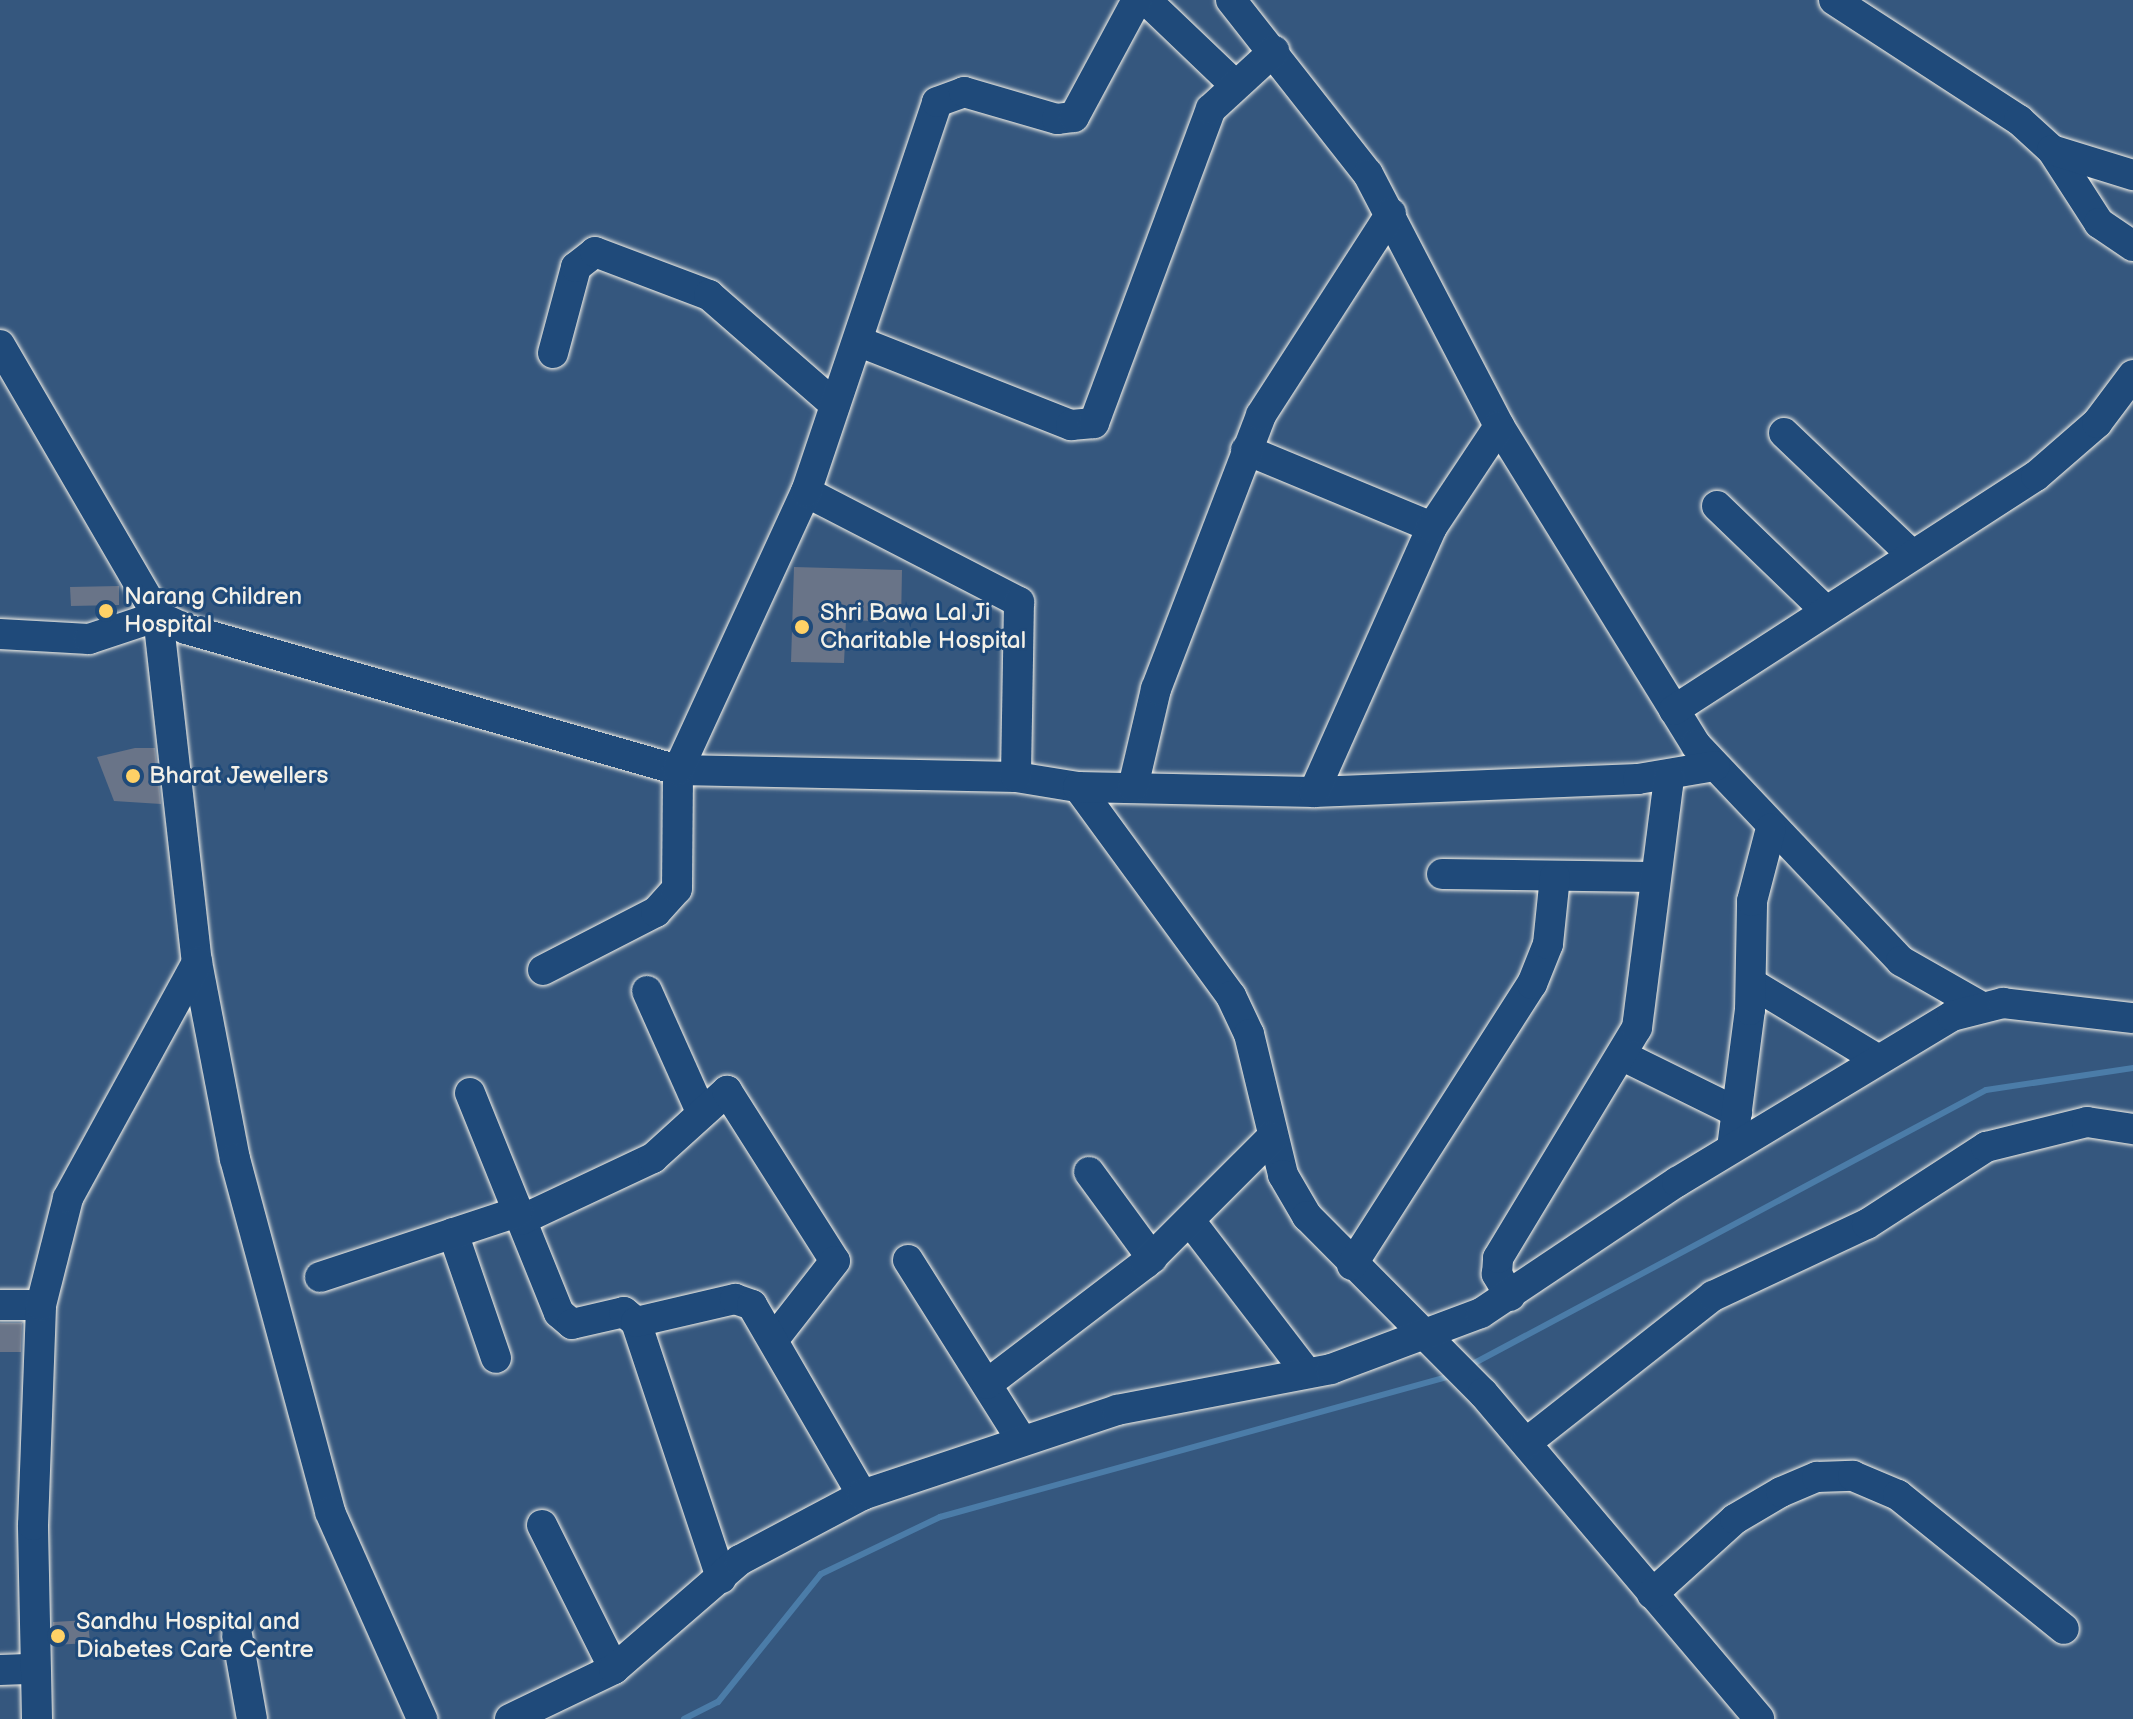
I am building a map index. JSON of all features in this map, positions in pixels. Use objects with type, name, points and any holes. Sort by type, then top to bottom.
[{"type":"street","points":[[543,970],[669,903],[680,871],[678,770],[806,492],[860,342],[937,102],[964,92],[1057,119],[1074,117],[1137,0]]},
{"type":"street","points":[[1146,0],[1233,83]]},
{"type":"street","points":[[1231,0],[1274,51],[1391,213],[1499,426],[1674,710],[1715,766],[1901,961],[1978,1005]]},
{"type":"street","points":[[1834,0],[2019,120],[2052,150],[2099,223],[2133,246]]},
{"type":"street","points":[[860,342],[1071,425],[1094,423],[1211,109],[1233,83],[1274,51]]},
{"type":"street","points":[[2052,150],[2133,175]]},
{"type":"street","points":[[1133,787],[1156,689],[1246,450],[1291,361],[1391,213]]},
{"type":"street","points":[[553,353],[576,267],[595,252],[709,295],[835,405]]},
{"type":"street","points":[[0,345],[158,616],[197,962],[286,1368],[361,1593],[422,1719]]},
{"type":"street","points":[[1674,710],[2064,454],[2133,375]]},
{"type":"street","points":[[1314,792],[1432,527],[1499,426]]},
{"type":"street","points":[[1784,433],[1912,555]]},
{"type":"street","points":[[1246,450],[1432,527]]},
{"type":"street","points":[[806,492],[1019,602],[1016,777]]},
{"type":"street","points":[[1717,506],[1826,611]]},
{"type":"street","points":[[0,634],[89,639],[158,616],[213,640],[678,770],[1016,777],[1078,787],[1314,792],[1669,777],[1715,766]]},
{"type":"street","points":[[1510,1296],[1497,1274],[1498,1258],[1625,1057],[1643,1002],[1655,877],[1669,777]]},
{"type":"street","points":[[1078,787],[1231,996],[1249,1034],[1283,1175],[1307,1216],[1352,1265],[1483,1393],[1759,1719]]},
{"type":"street","points":[[1732,1148],[1751,983],[1752,901],[1771,828]]},
{"type":"street","points":[[1442,874],[1655,877]]},
{"type":"street","points":[[1352,1265],[1532,984],[1548,944],[1555,876]]},
{"type":"street","points":[[37,1719],[34,1669],[41,1305],[68,1198],[197,962]]},
{"type":"street","points":[[1751,983],[1877,1059]]},
{"type":"street","points":[[647,991],[701,1112]]},
{"type":"street","points":[[510,1719],[614,1669],[721,1578],[790,1528],[862,1495],[1117,1410],[1307,1373],[1434,1344],[1732,1148],[1877,1059],[1978,1005],[2053,1005],[2133,1018]]},
{"type":"street","points":[[1625,1057],[1737,1112]]},
{"type":"street","points":[[320,1277],[453,1233],[519,1216],[653,1158],[720,1091],[733,1096],[835,1261],[774,1339]]},
{"type":"street","points":[[470,1093],[565,1321],[624,1312],[636,1322],[721,1578]]},
{"type":"street","points":[[1526,1443],[1713,1296],[1867,1224],[1986,1147],[2087,1122],[2133,1129]]},
{"type":"street","points":[[987,1384],[1152,1258],[1272,1137]]},
{"type":"street","points":[[1089,1172],[1152,1258]]},
{"type":"street","points":[[1191,1222],[1307,1373]]},
{"type":"street","points":[[453,1233],[496,1358]]},
{"type":"street","points":[[908,1260],[1022,1441]]},
{"type":"street","points":[[636,1322],[745,1300],[774,1339],[862,1495]]},
{"type":"street","points":[[0,1305],[41,1305]]},
{"type":"street","points":[[1652,1594],[1735,1519],[1781,1492],[1817,1477],[1853,1476],[1898,1495],[2064,1629]]},
{"type":"street","points":[[542,1525],[614,1669]]},
{"type":"street","points":[[237,1635],[252,1719]]},
{"type":"street","points":[[0,1670],[34,1669]]},
{"type":"building","points":[[794,567],[902,570],[901,622],[846,620],[844,663],[791,662]]},
{"type":"building","points":[[119,586],[119,605],[71,606],[70,587]]},
{"type":"building","name":"Bharat Jewellers","points":[[135,748],[155,748],[161,804],[114,801],[97,757]]},
{"type":"building","points":[[0,1323],[22,1323],[21,1352],[0,1352]]},
{"type":"building","points":[[88,1620],[90,1643],[53,1645],[53,1622]]},
{"type":"waterway","points":[[1467,1367],[1986,1090],[2133,1068]]},
{"type":"waterway","points":[[684,1719],[718,1702],[821,1574],[940,1517],[1454,1375]]},
{"type":"place","name":"Narang Children Hospital","points":[[106,611]]},
{"type":"place","name":"Shri Bawa Lal Ji Charitable Hospital","points":[[802,627]]},
{"type":"place","name":"Bharat Jewellers","points":[[133,776]]},
{"type":"place","name":"Sandhu Hospital and Diabetes Care Centre","points":[[58,1636]]}]
